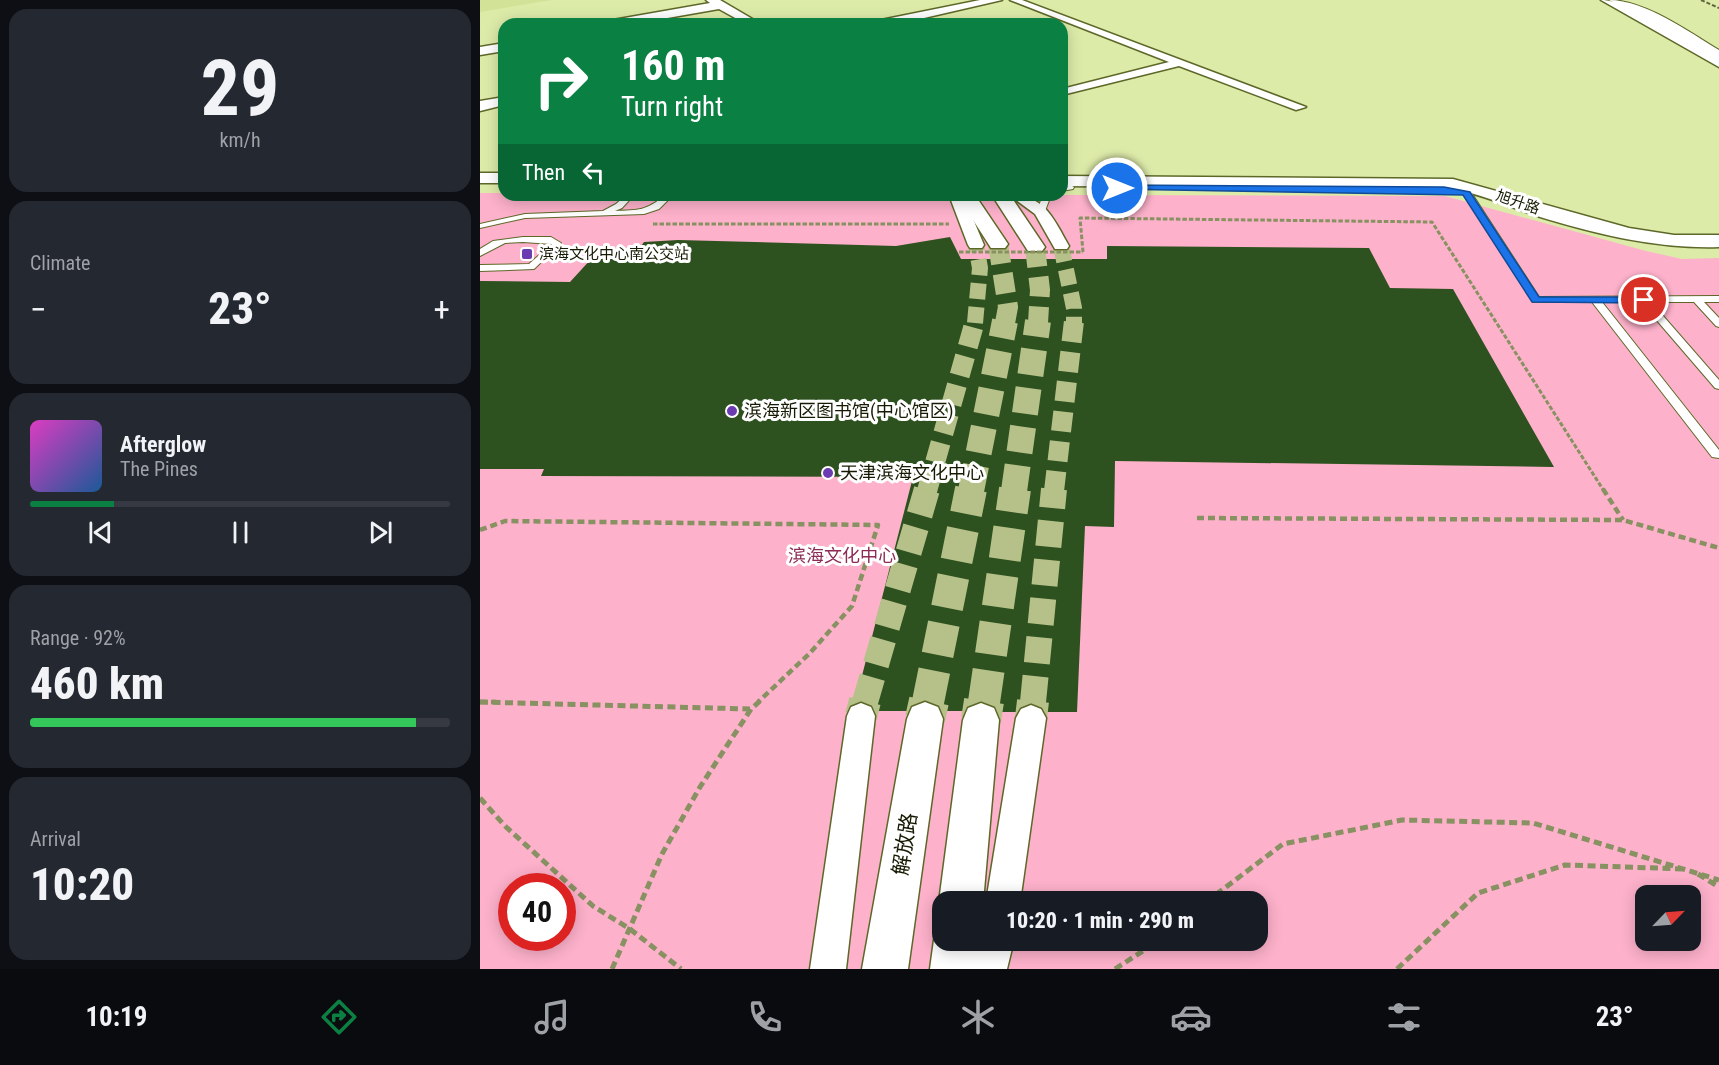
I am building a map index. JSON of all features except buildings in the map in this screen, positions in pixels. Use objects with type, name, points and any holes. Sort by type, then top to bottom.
[{"type":"main road","points":[[1616,0],[1679,32],[1719,57]]},
{"type":"main road","points":[[1682,17],[1719,40]]},
{"type":"street","points":[[692,0],[714,6],[741,18]]},
{"type":"street","points":[[910,18],[996,0]]},
{"type":"street","points":[[1014,0],[1062,18]]},
{"type":"street","points":[[1605,0],[1658,27],[1719,64]]},
{"type":"street","points":[[647,18],[714,6]]},
{"type":"street","points":[[659,18],[714,6]]},
{"type":"street","points":[[714,6],[726,18]]},
{"type":"street","points":[[1068,20],[1300,107]]},
{"type":"street","points":[[480,50],[498,46]]},
{"type":"street","points":[[1068,90],[1181,62]]},
{"type":"street","points":[[480,106],[498,102]]},
{"type":"street","points":[[480,178],[498,178]]},
{"type":"street","points":[[480,185],[498,186]]},
{"type":"street","name":"旭升路","points":[[1068,186],[1464,189],[1633,234],[1676,241],[1719,241]]},
{"type":"street","name":"旭升路","points":[[1464,189],[1545,217],[1633,240],[1681,248],[1719,249]]},
{"type":"street","points":[[958,201],[976,245]]},
{"type":"street","points":[[970,201],[998,244]]},
{"type":"street","points":[[1005,201],[1035,247]]},
{"type":"street","points":[[1025,201],[1041,211],[1060,246]]},
{"type":"street","points":[[828,969],[861,716]]},
{"type":"street","points":[[1005,891],[1031,718]]},
{"type":"street","name":"解放路","points":[[885,969],[925,719]]},
{"type":"street","points":[[962,891],[981,720]]},
{"type":"street","points":[[953,969],[955,951]]},
{"type":"street","points":[[989,969],[994,951]]},
{"type":"lane","points":[[1464,189],[1536,300],[1719,299]]},
{"type":"lane","points":[[480,225],[523,214],[606,211],[619,206],[624,201]]},
{"type":"lane","points":[[480,225],[525,216],[644,212],[656,207],[662,201]]},
{"type":"lane","points":[[1041,211],[1045,201]]},
{"type":"lane","points":[[480,253],[489,244],[502,240],[551,240],[557,243],[531,267],[480,268]]},
{"type":"lane","points":[[1696,299],[1719,324]]},
{"type":"lane","points":[[1595,300],[1716,454],[1719,454]]},
{"type":"lane","points":[[1644,300],[1719,386]]},
{"type":"path","points":[[958,243],[958,252],[1083,252],[1080,218],[1432,222],[1623,520]]},
{"type":"path","points":[[642,224],[958,224]]},
{"type":"path","points":[[1197,518],[1623,520],[1719,549]]},
{"type":"path","points":[[480,530],[505,521],[878,525],[852,606],[809,654],[751,709],[700,787],[662,854],[612,969]]},
{"type":"path","points":[[480,702],[751,709]]},
{"type":"path","points":[[480,798],[505,826],[593,906],[630,929],[681,969]]},
{"type":"path","points":[[1221,891],[1283,844],[1402,820],[1533,822],[1719,880]]},
{"type":"path","points":[[1397,969],[1478,893],[1565,865],[1692,870],[1719,888]]},
{"type":"path","points":[[1115,969],[1143,951]]},
{"type":"shaded area","points":[[480,0],[552,0],[480,12]]},
{"type":"green space","name":"滨海文化中心","points":[[480,193],[498,193],[498,201],[1068,201],[1068,195],[1445,196],[1646,251],[1682,259],[1719,258],[1719,969],[480,969]]},
{"type":"tunnel","points":[[998,244],[1008,307],[1005,323]]},
{"type":"tunnel","points":[[975,323],[980,268],[976,245]]},
{"type":"tunnel","points":[[1061,246],[1074,308],[1074,321]]},
{"type":"tunnel","points":[[1035,247],[1040,290],[1038,323]]},
{"type":"tunnel","points":[[927,491],[975,321]]},
{"type":"tunnel","points":[[971,491],[1005,321]]},
{"type":"tunnel","points":[[1014,491],[1038,321]]},
{"type":"tunnel","points":[[1054,491],[1074,321]]},
{"type":"tunnel","points":[[865,702],[927,489]]},
{"type":"tunnel","points":[[928,702],[971,489]]},
{"type":"tunnel","points":[[984,702],[1015,489]]},
{"type":"tunnel","points":[[1033,702],[1054,489]]},
{"type":"tunnel","points":[[861,716],[865,701]]},
{"type":"tunnel","points":[[925,719],[929,701]]},
{"type":"tunnel","points":[[981,720],[984,701]]},
{"type":"tunnel","points":[[1031,718],[1033,701]]},
{"type":"railway","points":[[1701,0],[1719,8]]},
{"type":"place","name":"滨海文化中心南公交站","points":[[527,254]]},
{"type":"place","name":"滨海新区图书馆(中心馆区)","points":[[732,411]]},
{"type":"place","name":"天津滨海文化中心","points":[[828,473]]},
{"type":"route","points":[[1117,188],[1466,192],[1536,300],[1644,300]]}]
